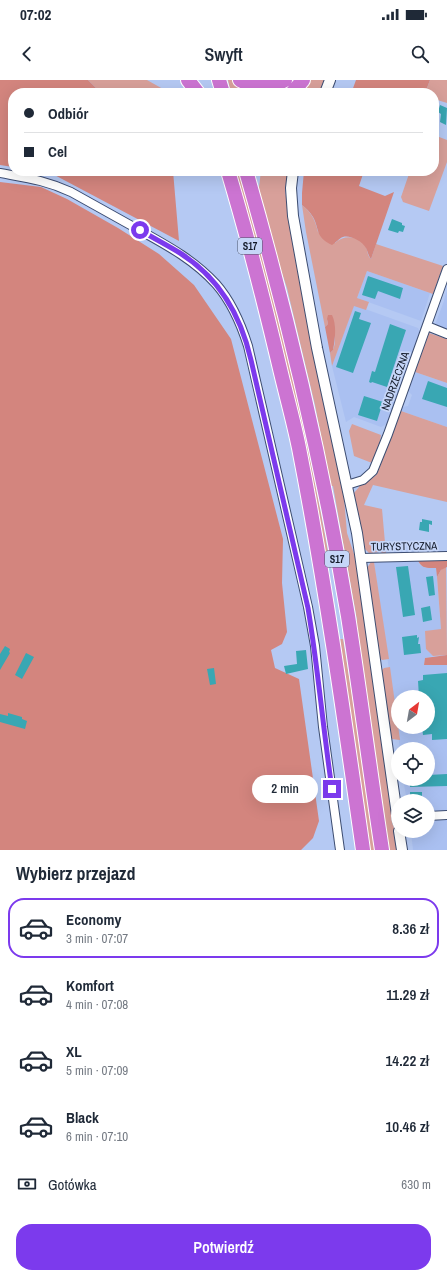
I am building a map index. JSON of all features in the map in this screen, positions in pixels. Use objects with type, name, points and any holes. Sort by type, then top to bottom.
[{"type":"highway","points":[[188,80],[194,88]]},
{"type":"highway","points":[[240,80],[249,84],[263,87],[276,84],[284,80]]},
{"type":"highway","points":[[296,88],[303,80]]},
{"type":"highway","name":"S17","points":[[229,176],[269,322],[298,447],[326,604],[362,850]]},
{"type":"highway","name":"S17","points":[[247,176],[301,380],[323,484],[348,617],[382,850]]},
{"type":"highway","points":[[257,176],[258,212]]},
{"type":"street","points":[[20,176],[60,186],[181,253],[201,269],[217,285],[231,305],[241,326],[251,361],[308,608],[315,646],[323,727],[340,850]]},
{"type":"street","points":[[292,176],[291,188],[292,216],[317,348],[347,485],[361,558],[395,794]]},
{"type":"street","name":"NADRZECZNA","points":[[347,485],[363,480],[373,471],[388,434],[447,269]]},
{"type":"street","points":[[427,326],[447,334]]},
{"type":"street","name":"TURYSTYCZNA","points":[[361,558],[447,556]]},
{"type":"street","points":[[435,816],[447,815]]},
{"type":"street","points":[[400,838],[402,850]]},
{"type":"shaded area","points":[[0,80],[88,80],[96,88],[8,88],[8,166],[0,165]]},
{"type":"shaded area","points":[[88,80],[147,80],[161,88],[96,88]]},
{"type":"shaded area","points":[[228,80],[233,80],[238,84],[298,80],[291,88],[230,88]]},
{"type":"shaded area","points":[[307,80],[324,80],[322,88],[301,88]]},
{"type":"shaded area","points":[[356,80],[430,80],[427,88],[353,88]]},
{"type":"shaded area","points":[[430,80],[447,80],[447,103],[439,101],[439,88],[427,88]]},
{"type":"shaded area","points":[[439,137],[447,140],[447,162],[429,211],[403,202],[401,197],[408,176],[439,176]]},
{"type":"shaded area","points":[[56,176],[173,176],[179,241]]},
{"type":"shaded area","points":[[237,176],[240,176],[277,312],[319,504],[328,552],[325,553],[263,270]]},
{"type":"shaded area","points":[[260,176],[287,176],[285,190],[288,211],[344,498],[347,533],[356,560],[391,808],[391,838],[395,838],[397,850],[388,850],[355,622],[357,620],[333,486],[331,486],[315,405],[287,288],[262,213],[259,187]]},
{"type":"shaded area","points":[[304,176],[362,176],[359,186],[385,196],[394,192],[371,259],[364,245],[356,239],[343,237],[332,245],[323,239],[320,236],[313,217],[302,205]]},
{"type":"shaded area","points":[[0,182],[41,187],[67,199],[118,228],[159,254],[194,285],[231,339],[283,539],[282,583],[287,632],[282,644],[271,650],[275,668],[299,679],[319,821],[313,838],[301,850],[0,850]]},
{"type":"shaded area","points":[[302,205],[313,217],[318,232],[335,243],[347,237],[360,240],[366,247],[368,255],[371,259],[376,244],[443,266],[433,294],[367,271],[357,298],[369,302],[366,310],[354,306],[332,366],[330,353],[335,343],[334,322],[327,319],[328,324],[325,327]]},
{"type":"shaded area","points":[[367,271],[430,293],[421,321],[357,298]]},
{"type":"shaded area","points":[[447,290],[447,329],[435,325]]},
{"type":"shaded area","points":[[354,305],[418,328],[420,332],[387,424],[381,427],[354,417],[346,422],[332,366]]},
{"type":"shaded area","points":[[328,315],[332,315],[335,328],[333,350],[330,353],[325,327],[328,324]]},
{"type":"shaded area","points":[[429,333],[447,339],[447,383],[415,372]]},
{"type":"shaded area","points":[[415,372],[447,383],[447,427],[401,411],[402,407],[408,406],[412,395],[408,391]]},
{"type":"shaded area","points":[[401,411],[447,427],[447,502],[373,485],[364,505],[382,509],[386,554],[380,552],[369,553],[365,549],[354,493],[359,486],[377,474]]},
{"type":"shaded area","points":[[352,424],[381,435],[372,463],[354,456],[349,431]]},
{"type":"shaded area","points":[[417,559],[420,565],[426,568],[436,568],[441,629],[426,649],[433,656],[425,658],[424,665],[447,665],[447,850],[413,850],[412,838],[435,838],[435,794],[406,794],[404,786],[435,786],[435,742],[399,742],[398,734],[435,734],[435,690],[392,690],[374,562]]},
{"type":"shaded area","points":[[417,559],[447,559],[447,567],[441,570],[437,577],[436,568],[425,567],[421,565]]},
{"type":"shaded area","points":[[371,562],[374,562],[389,659],[382,660],[380,658],[367,568]]},
{"type":"shaded area","points":[[446,566],[447,655],[433,656],[426,649],[425,631],[441,629],[437,577],[441,570]]},
{"type":"shaded area","points":[[340,639],[343,639],[377,850],[367,850]]},
{"type":"shaded area","points":[[447,655],[447,665],[424,665],[425,658]]},
{"type":"shaded area","points":[[390,667],[393,690],[391,690],[391,734],[399,734],[400,740],[392,739],[391,737],[382,670]]},
{"type":"building","points":[[440,105],[447,108],[446,125],[440,122],[441,114],[439,113]]},
{"type":"building","points":[[392,219],[402,223],[402,225],[405,226],[403,232],[399,231],[398,233],[388,230]]},
{"type":"building","points":[[368,276],[403,288],[400,299],[378,291],[375,299],[362,295]]},
{"type":"building","points":[[355,311],[361,313],[359,319],[371,323],[353,373],[336,367]]},
{"type":"building","points":[[390,324],[406,330],[387,387],[369,382],[372,371],[375,372]]},
{"type":"building","points":[[428,381],[447,388],[447,407],[422,399]]},
{"type":"building","points":[[364,396],[383,402],[377,421],[358,415]]},
{"type":"building","points":[[422,519],[432,521],[432,525],[429,524],[429,532],[419,530]]},
{"type":"building","points":[[408,566],[415,615],[403,617],[396,567]]},
{"type":"building","points":[[433,576],[435,595],[429,596],[426,577]]},
{"type":"building","points":[[430,606],[432,620],[423,622],[421,608]]},
{"type":"building","points":[[417,635],[417,638],[419,637],[418,644],[420,644],[421,653],[404,655],[402,637]]},
{"type":"building","points":[[5,646],[10,649],[10,653],[0,670],[0,654]]},
{"type":"building","points":[[306,650],[308,669],[286,674],[284,666],[297,664],[296,651]]},
{"type":"building","points":[[26,653],[34,657],[22,679],[15,675]]},
{"type":"building","points":[[214,668],[216,684],[210,685],[207,669]]},
{"type":"building","points":[[447,673],[447,739],[432,740],[432,734],[435,734],[435,690],[419,690],[418,681],[423,680],[423,675]]},
{"type":"building","points":[[8,713],[22,717],[22,719],[27,721],[25,729],[0,722],[0,714],[8,716]]},
{"type":"building","points":[[447,774],[447,786],[410,787],[435,786],[435,775]]},
{"type":"building","points":[[410,792],[422,792],[422,794],[410,794]]},
{"type":"route","points":[[140,230],[181,253],[201,269],[217,285],[231,305],[248,346],[308,608],[315,646],[323,727],[332,789]]}]
